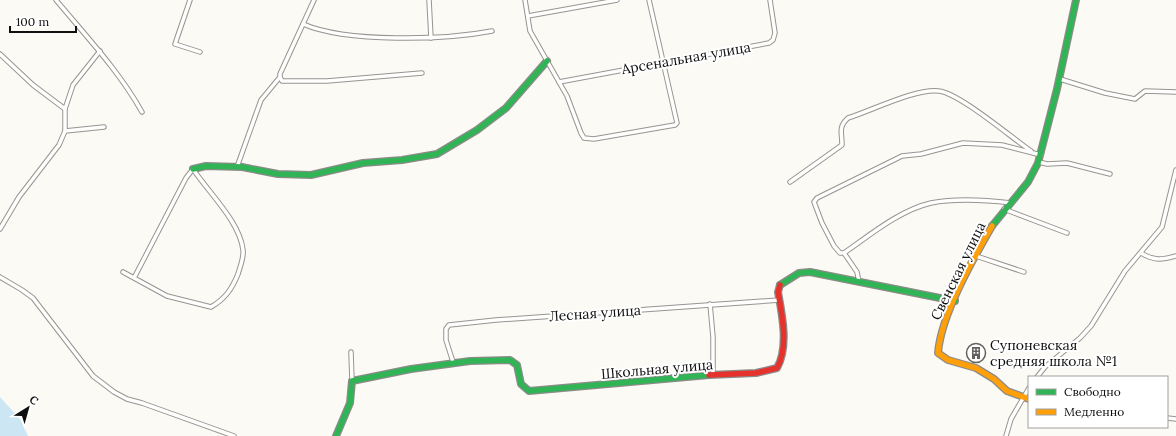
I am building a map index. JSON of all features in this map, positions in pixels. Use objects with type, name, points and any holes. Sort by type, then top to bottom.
[{"type":"street","points":[[56,0],[100,51],[133,96],[142,112]]},
{"type":"street","points":[[190,0],[175,44],[200,52]]},
{"type":"street","points":[[237,167],[261,100],[280,77],[314,0]]},
{"type":"street","points":[[429,0],[432,38]]},
{"type":"street","points":[[525,0],[530,31],[559,82],[584,138],[594,140],[675,125],[677,122],[649,0]]},
{"type":"street","points":[[528,16],[617,0]]},
{"type":"street","name":"Арсенальная улица","points":[[559,82],[769,43],[773,40],[775,33],[770,0]]},
{"type":"street","name":"Свенская улица","points":[[1026,398],[1006,390],[985,373],[976,368],[948,360],[938,354],[937,347],[955,301],[976,256],[997,219],[1029,181],[1041,156],[1060,79],[1076,0]]},
{"type":"street","points":[[303,24],[341,34],[432,38],[462,36],[492,31]]},
{"type":"street","points":[[0,229],[19,198],[59,144],[65,130],[65,109],[72,85],[100,51]]},
{"type":"street","points":[[0,54],[34,85],[65,109]]},
{"type":"street","points":[[134,278],[186,178],[193,169],[206,166],[237,167],[278,174],[312,175],[363,163],[402,160],[437,154],[477,130],[506,108],[547,61]]},
{"type":"street","points":[[280,77],[282,81],[287,82],[328,81],[422,73]]},
{"type":"street","points":[[1060,79],[1135,99],[1145,91],[1176,92]]},
{"type":"street","points":[[790,182],[842,144],[840,129],[841,124],[848,118],[916,94],[938,90],[960,99],[1032,152]]},
{"type":"street","points":[[65,130],[104,127]]},
{"type":"street","points":[[859,282],[857,272],[844,253],[840,253],[834,246],[814,202],[832,191],[902,156],[921,154],[963,142],[1002,145],[1032,152],[1041,156]]},
{"type":"street","points":[[1038,162],[1047,164],[1067,164],[1110,174]]},
{"type":"street","points":[[123,272],[166,296],[211,307],[222,300],[233,287],[244,252],[239,234],[225,211],[206,189],[193,169]]},
{"type":"street","points":[[1038,376],[1062,351],[1080,338],[1091,326],[1125,271],[1162,227],[1176,170]]},
{"type":"street","points":[[844,253],[876,230],[907,213],[929,204],[950,201],[987,201],[1011,203]]},
{"type":"street","points":[[1004,210],[1067,233]]},
{"type":"street","points":[[1141,253],[1150,258],[1161,261],[1176,256]]},
{"type":"street","points":[[976,256],[1024,272]]},
{"type":"street","name":"Школьная улица","points":[[352,381],[416,367],[453,362],[510,360],[517,365],[520,384],[523,389],[529,391],[713,375],[733,376],[771,371],[781,362],[780,284],[799,273],[810,272],[955,301]]},
{"type":"street","points":[[0,277],[33,298],[94,376],[114,392],[127,399],[234,436]]},
{"type":"street","name":"Лесная улица","points":[[453,362],[446,340],[446,329],[450,325],[496,320],[780,300]]},
{"type":"street","points":[[710,304],[713,337],[713,375]]},
{"type":"street","points":[[336,436],[348,409],[352,381],[351,352]]},
{"type":"street","points":[[1006,436],[1011,419],[1026,398]]},
{"type":"water","points":[[0,397],[20,419],[28,436],[0,436]]},
{"type":"traffic: fast","points":[[992,226],[1028,182],[1038,163],[1057,89],[1076,0]]},
{"type":"traffic: fast","points":[[193,169],[206,166],[242,167],[278,174],[311,175],[363,163],[402,160],[437,154],[477,130],[506,108],[547,61]]},
{"type":"traffic: fast","points":[[780,285],[799,273],[810,272],[955,301]]},
{"type":"traffic: fast","points":[[336,436],[350,403],[352,381],[411,369],[470,361],[510,360],[517,365],[521,384],[529,391],[709,375]]},
{"type":"traffic: slow","points":[[992,226],[967,271],[951,305],[940,338],[938,353],[948,360],[976,368],[994,379],[1007,391],[1028,399]]},
{"type":"traffic: jam","points":[[709,375],[756,373],[777,368],[781,360],[784,341],[783,320],[778,292],[780,285]]},
{"type":"place","name":"Супоневская средняя школа №1","points":[[976,353]]}]
